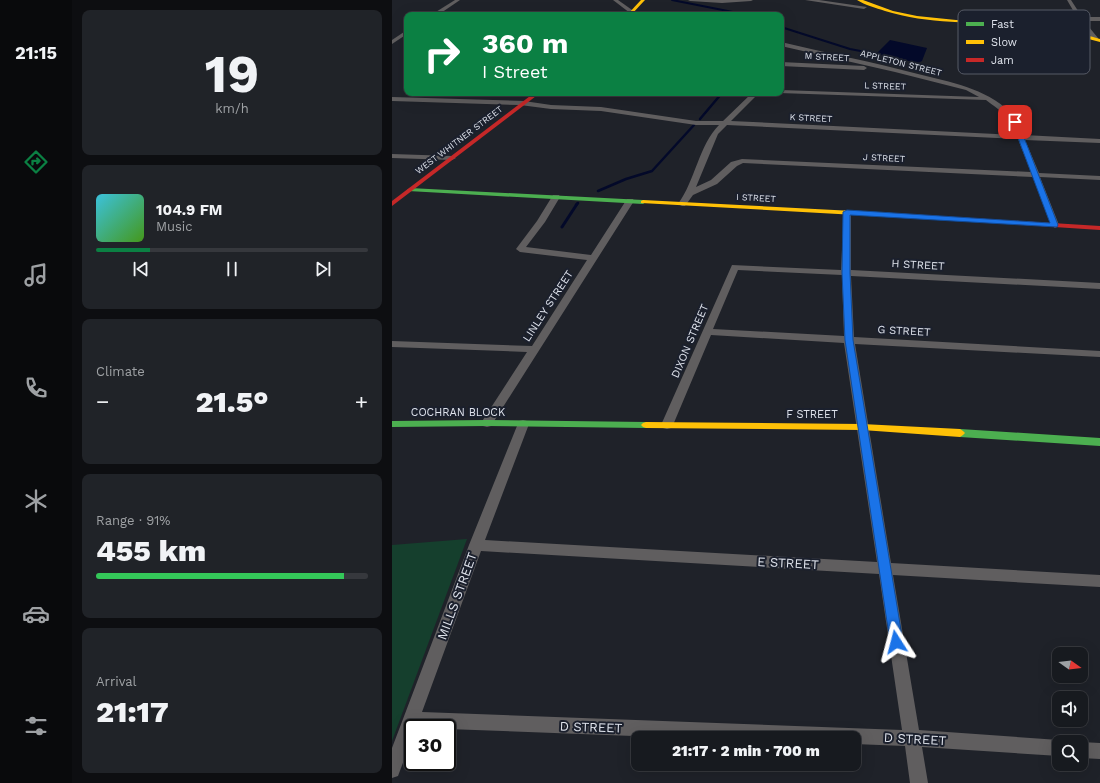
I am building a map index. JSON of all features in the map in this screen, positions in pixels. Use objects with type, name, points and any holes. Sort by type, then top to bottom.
[{"type":"street","points":[[439,12],[458,0]]},
{"type":"street","points":[[615,0],[629,12]]},
{"type":"street","points":[[631,12],[643,0]]},
{"type":"street","points":[[690,0],[722,2],[751,0]]},
{"type":"street","points":[[807,0],[862,3],[890,12],[927,20],[958,21]]},
{"type":"street","points":[[1069,0],[1075,10]]},
{"type":"street","points":[[1090,30],[1098,39]]},
{"type":"street","points":[[392,43],[404,34]]},
{"type":"street","points":[[392,43],[400,43]]},
{"type":"street","name":"APPLETON STREET","points":[[784,45],[896,70],[961,87],[988,99],[1012,118],[1021,137],[1055,225]]},
{"type":"street","name":"M STREET","points":[[784,64],[896,70]]},
{"type":"street","name":"L STREET","points":[[784,92],[988,99]]},
{"type":"street","name":"WEST WHITNER STREET","points":[[392,204],[533,96]]},
{"type":"street","points":[[690,193],[715,133],[753,96]]},
{"type":"street","name":"K STREET","points":[[392,98],[601,109],[696,123],[727,123],[1100,141]]},
{"type":"street","points":[[392,156],[452,158]]},
{"type":"street","name":"J STREET","points":[[682,204],[690,193],[714,182],[734,164],[742,161],[1100,178]]},
{"type":"street","name":"I STREET","points":[[410,190],[847,212],[1100,228]]},
{"type":"street","points":[[556,197],[541,222],[520,249],[593,258]]},
{"type":"street","name":"LINLEY STREET","points":[[487,423],[630,201]]},
{"type":"street","points":[[847,212],[846,273],[849,340],[919,783]]},
{"type":"street","name":"H STREET","points":[[735,267],[1100,286]]},
{"type":"street","name":"DIXON STREET","points":[[667,425],[735,267]]},
{"type":"street","name":"G STREET","points":[[707,332],[1100,354]]},
{"type":"street","points":[[392,344],[535,348]]},
{"type":"street","name":"COCHRAN BLOCK","points":[[392,424],[523,424]]},
{"type":"street","name":"F STREET","points":[[523,424],[862,427],[1100,442]]},
{"type":"street","name":"MILLS STREET","points":[[411,719],[523,424]]},
{"type":"street","name":"E STREET","points":[[476,545],[1100,581]]},
{"type":"street","name":"D STREET","points":[[456,722],[911,738],[1052,748]]},
{"type":"street","name":"MILLS STREET","points":[[392,770],[404,738]]},
{"type":"street","points":[[1088,750],[1100,751]]},
{"type":"green space","points":[[467,539],[392,741],[392,545]]},
{"type":"water","points":[[890,40],[927,48],[922,61],[918,63],[876,54]]},
{"type":"waterway","points":[[672,0],[733,12]]},
{"type":"waterway","points":[[784,28],[850,49],[876,54]]},
{"type":"waterway","points":[[700,119],[719,96]]},
{"type":"waterway","points":[[598,191],[626,179],[652,171],[694,125]]},
{"type":"waterway","points":[[562,227],[577,204]]},
{"type":"traffic: fast","points":[[410,190],[643,202]]},
{"type":"traffic: fast","points":[[392,424],[487,423],[646,425]]},
{"type":"traffic: fast","points":[[960,433],[1100,442]]},
{"type":"traffic: slow","points":[[632,12],[643,0]]},
{"type":"traffic: slow","points":[[859,0],[908,16],[958,22]]},
{"type":"traffic: slow","points":[[1090,37],[1100,41]]},
{"type":"traffic: slow","points":[[643,202],[892,215]]},
{"type":"traffic: slow","points":[[646,425],[862,427],[960,433]]},
{"type":"traffic: jam","points":[[392,204],[533,96]]},
{"type":"traffic: jam","points":[[892,215],[1100,228]]},
{"type":"route","points":[[896,642],[849,340],[846,273],[847,212],[1055,225],[1015,122]]}]
